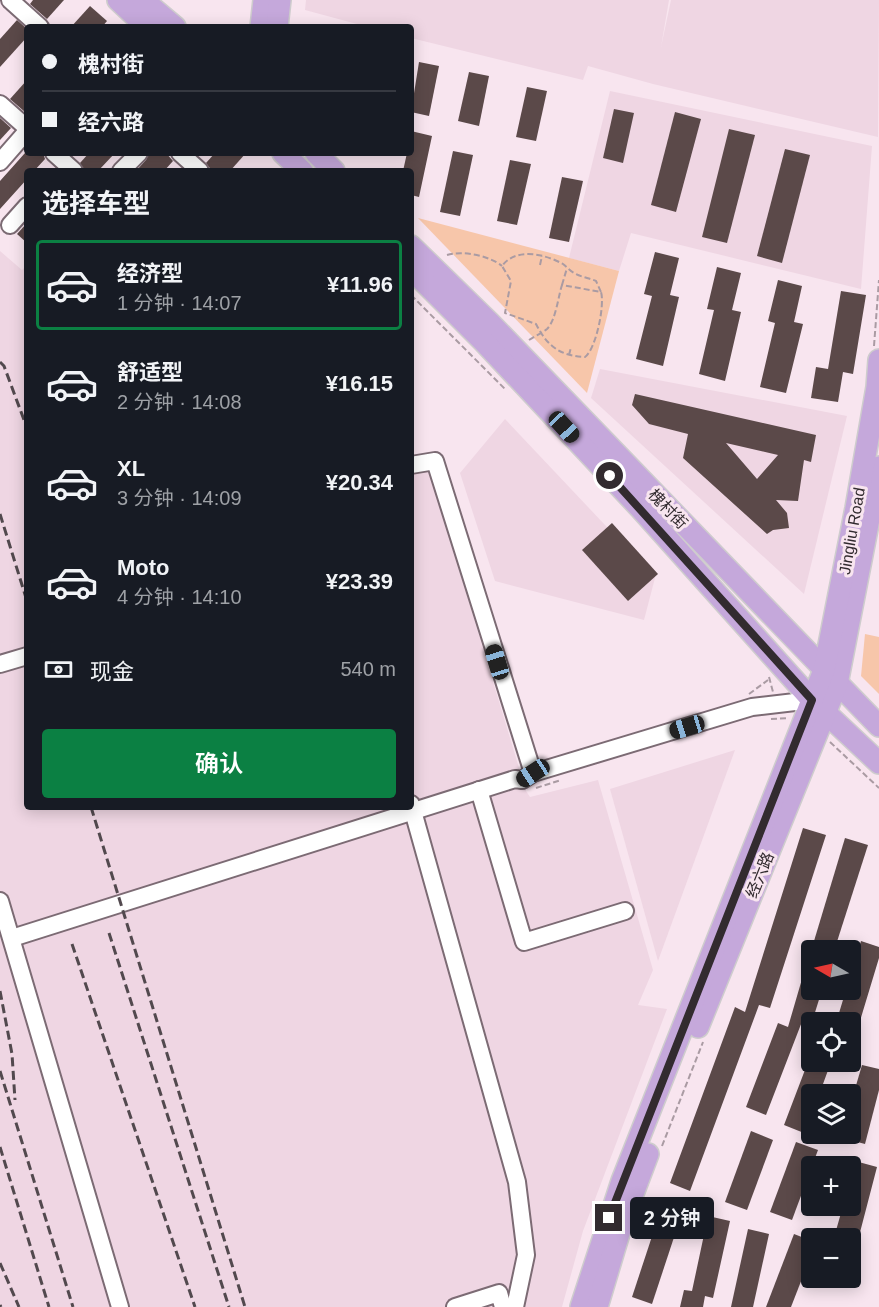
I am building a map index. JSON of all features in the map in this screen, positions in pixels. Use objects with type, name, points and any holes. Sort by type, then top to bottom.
[{"type":"main road","points":[[118,0],[144,24]]},
{"type":"main road","points":[[143,0],[171,24]]},
{"type":"main road","points":[[261,24],[264,0]]},
{"type":"main road","points":[[277,24],[280,0]]},
{"type":"main road","points":[[286,156],[299,168]]},
{"type":"main road","points":[[319,156],[331,168]]},
{"type":"main road","name":"槐村街","points":[[414,249],[490,323],[879,726]]},
{"type":"main road","name":"槐村街","points":[[414,272],[484,342],[625,492],[773,673],[879,763]]},
{"type":"main road","name":"Jingliu Road","points":[[830,677],[831,643],[878,387],[876,358]]},
{"type":"main road","name":"Jingliu Road","points":[[819,714],[872,541],[879,467]]},
{"type":"main road","name":"经六路","points":[[581,1307],[622,1181],[819,714]]},
{"type":"main road","name":"经六路","points":[[597,1307],[623,1220],[819,714]]},
{"type":"street","points":[[10,0],[37,24]]},
{"type":"street","points":[[0,104],[24,126]]},
{"type":"street","points":[[0,162],[24,133]]},
{"type":"street","points":[[124,168],[136,156]]},
{"type":"street","points":[[183,156],[197,168]]},
{"type":"street","points":[[10,225],[24,209]]},
{"type":"street","points":[[414,464],[435,460],[533,773]]},
{"type":"street","points":[[0,664],[24,657]]},
{"type":"street","points":[[414,807],[515,779],[522,780],[533,773],[752,707],[776,703],[819,714]]},
{"type":"street","points":[[479,790],[524,942],[625,911]]},
{"type":"street","points":[[12,938],[406,810]]},
{"type":"street","points":[[413,810],[517,1182],[526,1255],[515,1307]]},
{"type":"street","points":[[0,901],[120,1307]]},
{"type":"street","points":[[455,1307],[499,1293],[503,1307]]},
{"type":"path","points":[[447,255],[458,252],[491,259],[502,266],[511,281],[506,313],[536,324],[540,333],[554,350],[585,357],[595,344],[603,300],[596,281],[572,272],[542,256],[517,254],[502,266]]},
{"type":"path","points":[[540,266],[542,256]]},
{"type":"path","points":[[529,340],[551,323],[566,267]]},
{"type":"path","points":[[876,358],[879,280]]},
{"type":"path","points":[[562,285],[601,292]]},
{"type":"path","points":[[414,298],[510,394]]},
{"type":"path","points":[[569,355],[571,347]]},
{"type":"path","points":[[747,695],[773,673]]},
{"type":"path","points":[[773,673],[776,703],[782,713],[792,718],[788,728]]},
{"type":"path","points":[[819,714],[849,763],[879,788]]},
{"type":"shaded area","points":[[306,0],[669,0],[661,47],[671,0],[879,0],[878,137],[653,84],[588,66],[583,80],[414,39],[414,24],[357,24],[305,10]]},
{"type":"shaded area","points":[[610,91],[872,146],[861,289],[631,233],[619,271],[569,258]]},
{"type":"shaded area","points":[[418,218],[619,271],[587,393]]},
{"type":"shaded area","points":[[0,251],[22,270],[24,268],[24,810],[414,810],[414,470],[428,466],[526,791],[530,797],[598,780],[653,970],[638,1005],[667,1009],[583,1231],[562,1307],[0,1307]]},
{"type":"shaded area","points":[[600,369],[847,416],[804,594],[591,398]]},
{"type":"shaded area","points":[[505,419],[655,578],[644,620],[495,581],[460,473]]},
{"type":"shaded area","points":[[865,634],[879,637],[879,694],[861,676]]},
{"type":"shaded area","points":[[735,750],[658,961],[610,789]]},
{"type":"building","points":[[33,0],[64,0],[47,19],[30,4]]},
{"type":"building","points":[[90,6],[107,21],[104,24],[74,24]]},
{"type":"building","points":[[17,20],[24,26],[24,40],[0,67],[0,39]]},
{"type":"building","points":[[419,62],[439,66],[429,116],[414,113],[414,93]]},
{"type":"building","points":[[469,72],[489,76],[479,126],[458,121]]},
{"type":"building","points":[[24,83],[24,111],[10,99]]},
{"type":"building","points":[[527,87],[547,91],[536,141],[516,137]]},
{"type":"building","points":[[614,109],[634,113],[623,163],[603,158]]},
{"type":"building","points":[[675,112],[701,119],[676,212],[651,205]]},
{"type":"building","points":[[0,118],[11,128],[0,140]]},
{"type":"building","points":[[729,129],[755,135],[727,243],[702,237]]},
{"type":"building","points":[[414,132],[432,136],[419,197],[414,196],[414,168],[404,168],[406,156],[414,156]]},
{"type":"building","points":[[785,149],[810,155],[782,263],[757,256]]},
{"type":"building","points":[[453,151],[473,155],[460,216],[440,212]]},
{"type":"building","points":[[24,154],[24,156],[44,156],[45,159],[37,168],[24,168],[24,182],[0,209],[0,181]]},
{"type":"building","points":[[86,156],[112,156],[101,168],[82,168],[80,163]]},
{"type":"building","points":[[148,156],[169,156],[173,161],[167,168],[139,168]]},
{"type":"building","points":[[212,156],[243,156],[233,168],[210,168],[206,163]]},
{"type":"building","points":[[510,160],[531,164],[517,225],[497,221]]},
{"type":"building","points":[[562,177],[583,181],[569,242],[549,238]]},
{"type":"building","points":[[24,226],[24,240],[17,234]]},
{"type":"building","points":[[655,252],[679,258],[670,295],[679,297],[663,366],[636,359],[652,296],[644,294]]},
{"type":"building","points":[[717,267],[741,273],[732,310],[741,312],[725,381],[699,374],[714,310],[707,309]]},
{"type":"building","points":[[778,280],[802,286],[794,322],[803,324],[786,393],[760,387],[775,323],[768,321]]},
{"type":"building","points":[[841,291],[866,295],[853,374],[843,372],[838,402],[811,398],[816,367],[828,369]]},
{"type":"building","points":[[635,394],[816,435],[811,462],[804,460],[798,501],[776,500],[787,513],[789,528],[773,530],[767,534],[683,458],[688,434],[649,424],[632,405]],"holes":[[[726,443],[778,455],[757,479]]]},
{"type":"building","points":[[612,523],[658,574],[628,601],[582,550]]},
{"type":"building","points":[[803,828],[826,835],[770,1008],[759,1005],[690,1191],[670,1183],[735,1007],[745,1012]]},
{"type":"building","points":[[845,838],[868,845],[838,940],[814,940]]},
{"type":"building","points":[[861,941],[879,947],[879,958],[861,1018],[861,1012],[839,1012],[843,1000],[861,1000]]},
{"type":"building","points":[[801,982],[801,1000],[819,1000],[815,1012],[801,1012],[801,1024],[766,1115],[746,1107],[778,1023],[788,1027]]},
{"type":"building","points":[[862,1065],[879,1069],[879,1090],[865,1144],[861,1143],[861,1084],[856,1084]]},
{"type":"building","points":[[804,1072],[827,1072],[823,1084],[801,1084],[801,1132],[784,1125]]},
{"type":"building","points":[[751,1131],[773,1140],[747,1210],[725,1202]]},
{"type":"building","points":[[796,1142],[818,1150],[816,1156],[801,1156],[801,1196],[792,1220],[770,1212]]},
{"type":"building","points":[[861,1163],[877,1167],[861,1228],[837,1228],[840,1216],[861,1216]]},
{"type":"building","points":[[664,1200],[684,1207],[652,1304],[632,1297]]},
{"type":"building","points":[[708,1216],[730,1221],[713,1298],[705,1296],[703,1307],[680,1307],[684,1290],[692,1291]]},
{"type":"building","points":[[748,1229],[769,1234],[753,1307],[731,1307]]},
{"type":"building","points":[[794,1234],[801,1237],[801,1281],[791,1307],[766,1307]]},
{"type":"railway","points":[[0,362],[4,366],[24,420]]},
{"type":"railway","points":[[0,514],[24,591]]},
{"type":"railway","points":[[92,810],[245,1307]]},
{"type":"railway","points":[[109,933],[229,1307]]},
{"type":"railway","points":[[72,944],[195,1307]]},
{"type":"railway","points":[[0,991],[12,1054],[15,1100]]},
{"type":"railway","points":[[0,1071],[73,1307]]},
{"type":"railway","points":[[0,1147],[49,1307]]},
{"type":"railway","points":[[0,1263],[19,1307]]},
{"type":"route","points":[[609,1218],[812,700],[610,476]]}]
